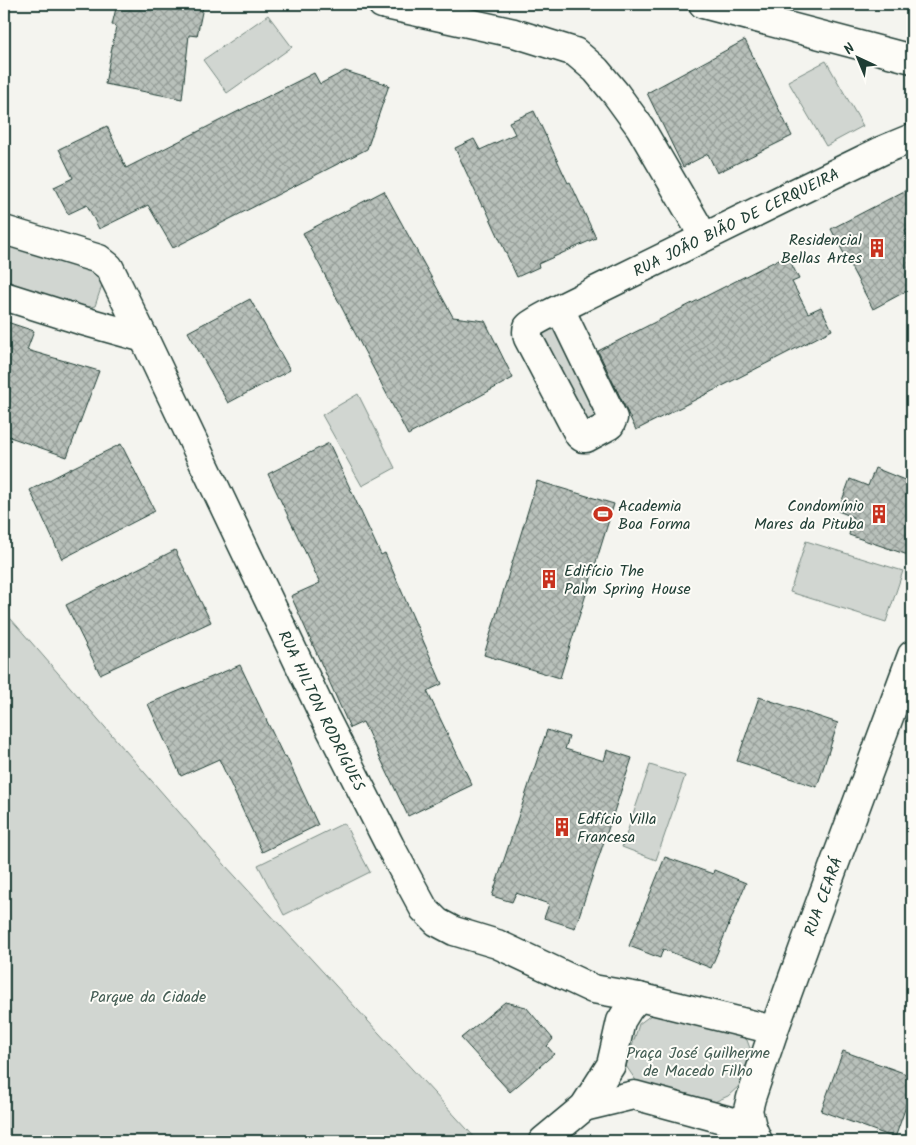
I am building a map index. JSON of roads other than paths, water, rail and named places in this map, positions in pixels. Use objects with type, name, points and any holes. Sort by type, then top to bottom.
[{"type":"street","points":[[382,4],[514,33],[575,52],[596,70],[640,127],[704,237]]},
{"type":"street","points":[[703,4],[912,59]]},
{"type":"street","name":"RUA JOÃO BIÃO DE CERQUEIRA","points":[[560,309],[883,150],[912,138]]},
{"type":"street","name":"RUA HILTON RODRIGUES","points":[[4,230],[100,259],[109,267],[114,275],[323,714],[424,909],[437,922],[454,931],[497,944],[593,989],[639,996],[774,1030]]},
{"type":"street","points":[[4,296],[144,338]]},
{"type":"street","name":"RUA CEARÁ","points":[[755,1134],[748,1110],[751,1098],[774,1030],[912,654]]},
{"type":"street","name":"RUA HILTON RODRIGUES","points":[[593,989],[622,1021]]},
{"type":"street","points":[[543,1141],[584,1107],[611,1065],[622,1021],[629,1008],[639,996]]},
{"type":"street","points":[[611,1065],[612,1075],[618,1084],[634,1095],[755,1134]]},
{"type":"street","points":[[584,1107],[634,1095]]},
{"type":"place","name":"Residencial Bellas Artes","points":[[877,248]]},
{"type":"place","name":"Academia Boa Forma","points":[[603,514]]},
{"type":"place","name":"Condomínio Mares da Pituba","points":[[879,514]]},
{"type":"place","name":"Edifício The Palm Spring House","points":[[549,579]]},
{"type":"place","name":"Edfício Villa Francesa","points":[[562,827]]},
{"type":"park label","name":"Parque da Cidade","points":[[148,996]]},
{"type":"park label","name":"Praça José Guilherme de Macedo Filho","points":[[698,1061]]}]
